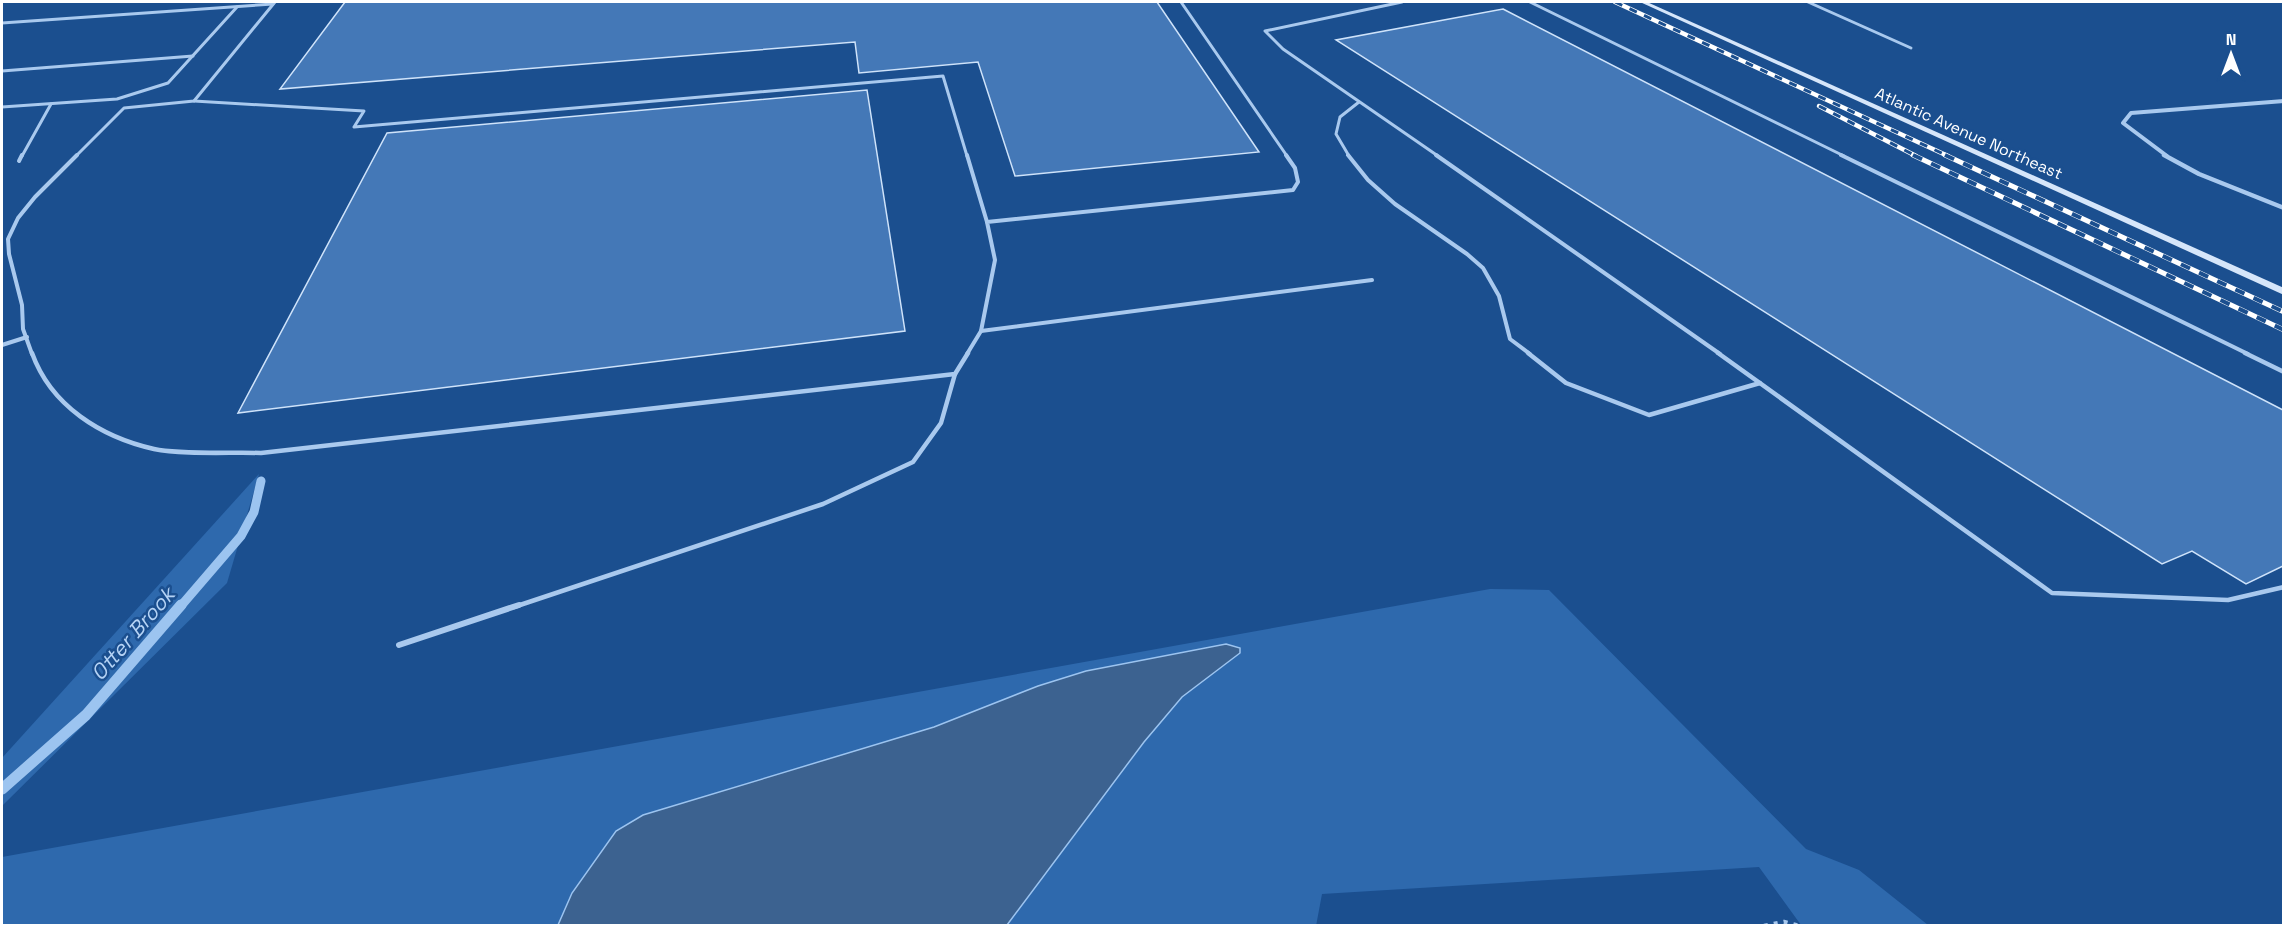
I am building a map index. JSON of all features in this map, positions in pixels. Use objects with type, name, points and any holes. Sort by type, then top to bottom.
[{"type":"street","name":"Atlantic Avenue Northeast","points":[[1643,2],[2283,292]]},
{"type":"street","points":[[2283,101],[2131,112],[2123,123],[2148,146],[2183,168],[2283,208]]},
{"type":"lane","points":[[987,222],[1293,190],[1298,182],[1295,168],[1181,2]]},
{"type":"lane","points":[[1402,2],[1265,31],[1283,49],[1760,383],[2052,593],[2228,600],[2283,587]]},
{"type":"lane","points":[[1530,2],[2283,372]]},
{"type":"lane","points":[[1808,2],[1911,48]]},
{"type":"lane","points":[[194,101],[274,3]]},
{"type":"lane","points":[[2,23],[274,3]]},
{"type":"lane","points":[[2,107],[117,99],[168,83],[237,7]]},
{"type":"lane","points":[[2,71],[192,56]]},
{"type":"lane","points":[[399,645],[822,504],[913,462],[941,423],[956,374],[981,331],[995,260],[987,222],[943,76],[354,127],[364,111],[194,101],[124,108],[35,197],[18,218],[8,239],[9,254],[34,359],[54,392],[75,415],[109,433],[155,449],[197,453],[261,453],[956,374]]},
{"type":"lane","points":[[1359,102],[1340,117],[1336,134],[1348,158],[1387,200],[1476,261],[1493,284],[1506,314],[1510,339],[1566,383],[1649,415],[1760,383]]},
{"type":"lane","points":[[19,161],[51,104]]},
{"type":"lane","points":[[981,331],[1372,280]]},
{"type":"lane","points":[[2,345],[27,337]]},
{"type":"path","points":[[1764,926],[1784,922],[1799,926]]},
{"type":"shaded area","points":[[259,474],[227,583],[2,806],[2,758]]},
{"type":"shaded area","points":[[1490,589],[1549,590],[1806,849],[1859,870],[1928,925],[1801,925],[1759,867],[1322,894],[1316,926],[2,926],[2,857]]},
{"type":"shaded area","points":[[1226,644],[1240,648],[1240,653],[1182,697],[1144,742],[1007,925],[558,925],[572,893],[616,831],[643,815],[934,727],[1038,686],[1086,671]]},
{"type":"building","points":[[345,2],[1157,2],[1259,152],[1015,176],[978,62],[859,73],[855,42],[280,89]]},
{"type":"building","points":[[1503,9],[2283,410],[2283,566],[2246,584],[2192,551],[2162,564],[1336,40]]},
{"type":"building","points":[[867,90],[905,331],[238,413],[387,133]]},
{"type":"waterway","name":"Otter Brook","points":[[180,607],[241,536],[254,512],[261,481]]},
{"type":"waterway","name":"Otter Brook","points":[[2,789],[86,715],[181,605]]},
{"type":"railway","points":[[1615,2],[1948,156]]},
{"type":"railway","points":[[1819,106],[1916,156]]},
{"type":"railway","points":[[1913,155],[2284,330]]},
{"type":"railway","points":[[1945,155],[2284,312]]}]
